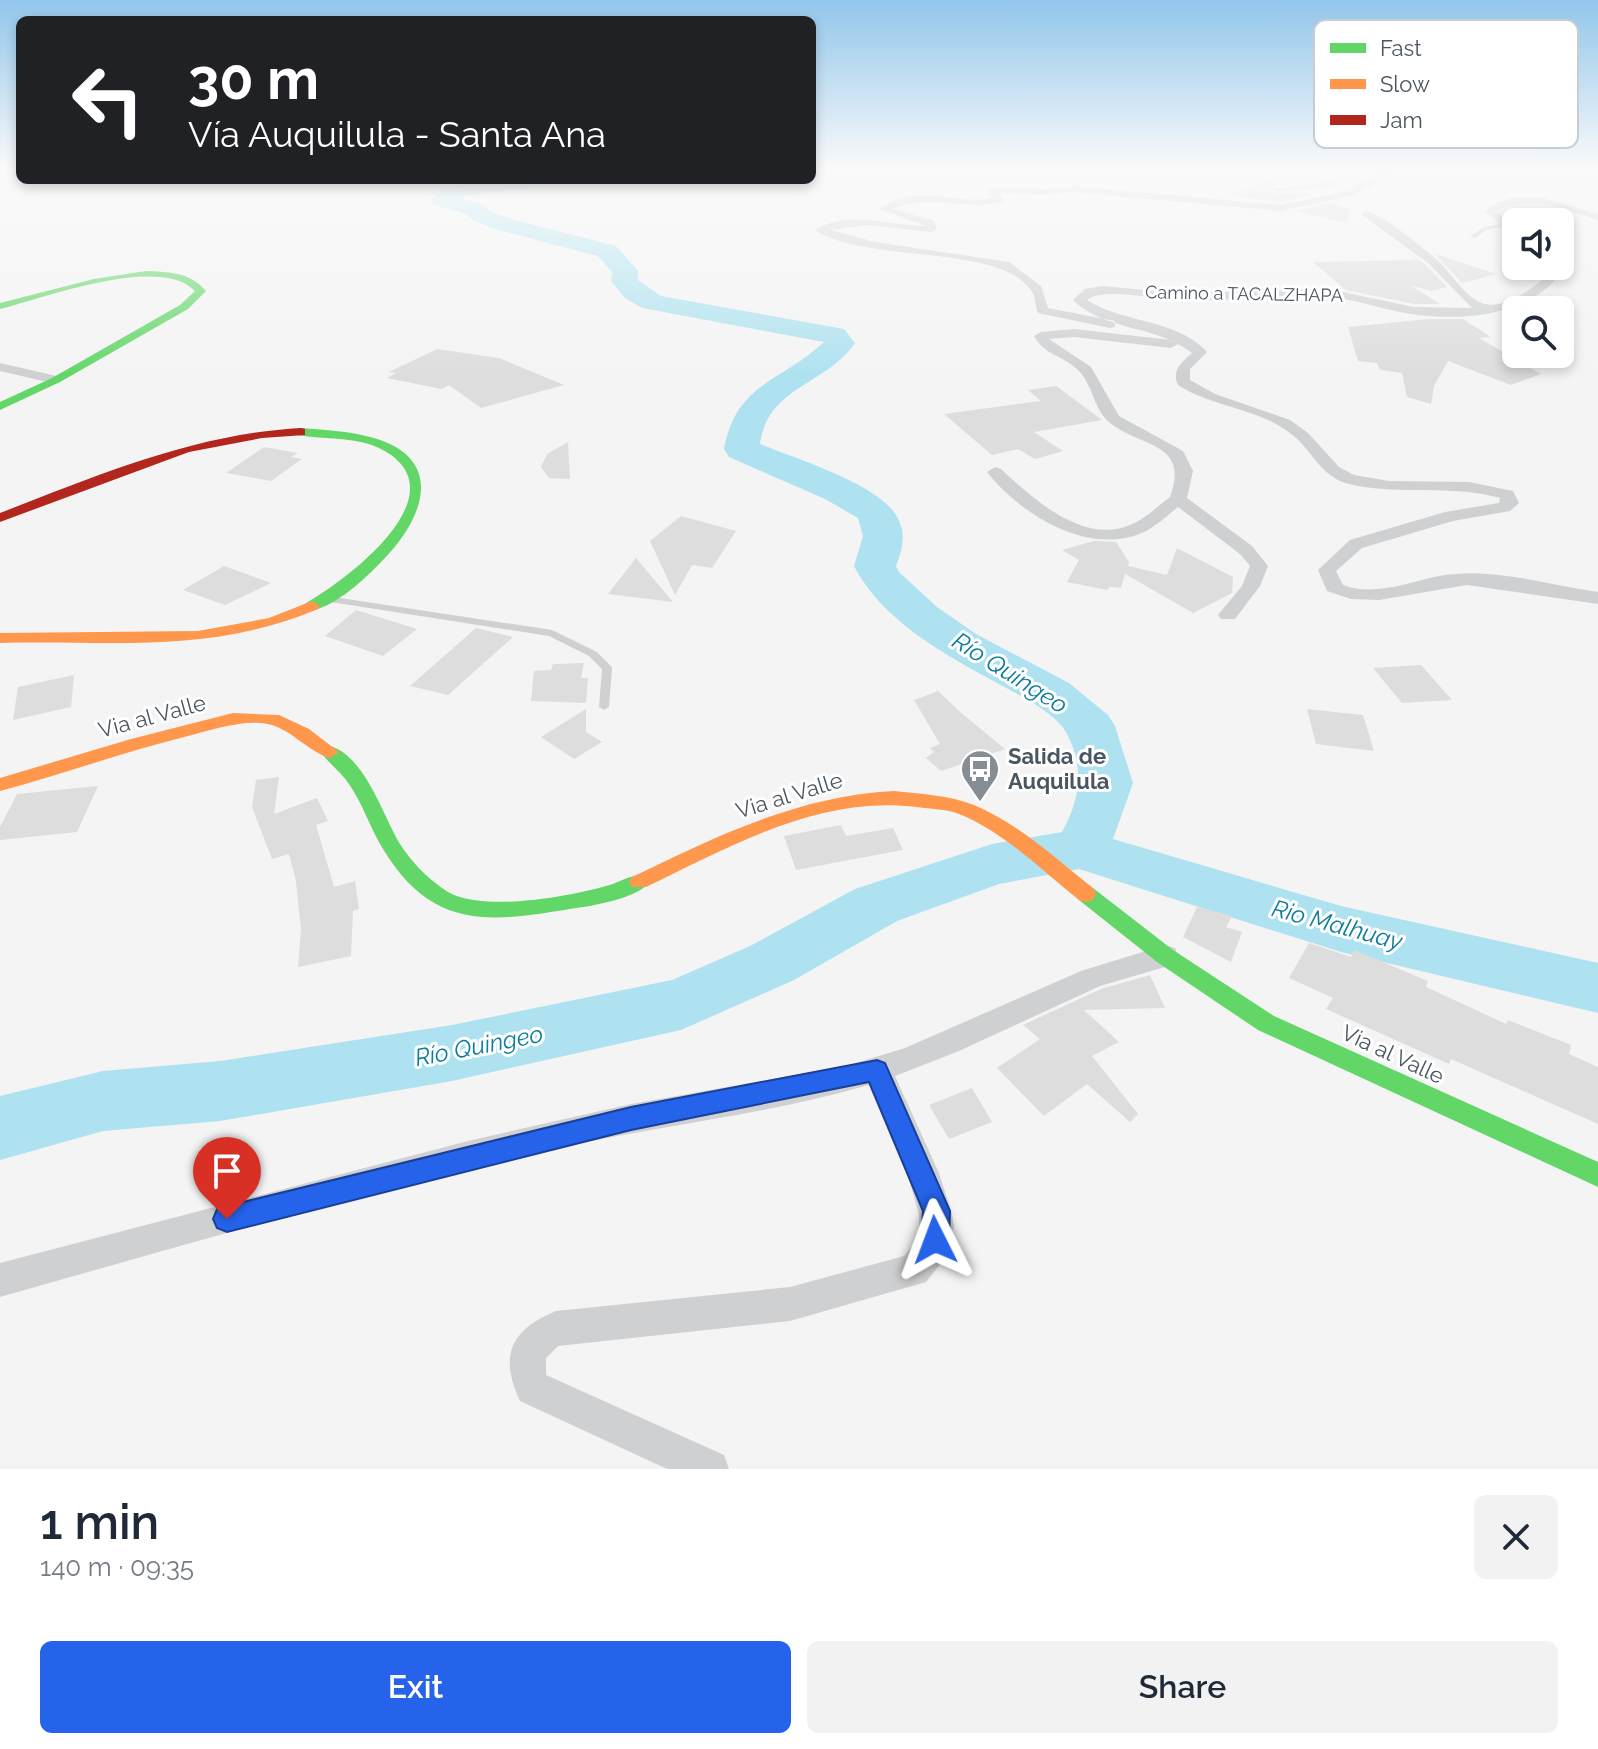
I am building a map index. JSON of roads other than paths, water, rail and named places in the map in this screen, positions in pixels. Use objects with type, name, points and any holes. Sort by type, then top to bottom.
[{"type":"main road","points":[[0,306],[138,276],[176,274],[199,286],[201,291],[184,307],[56,380],[0,406]]},
{"type":"main road","points":[[0,518],[229,440],[308,432],[338,434],[376,443],[405,458],[417,478],[418,497],[413,511],[387,548],[326,599],[261,628],[192,638],[0,638]]},
{"type":"main road","name":"Via al Valle","points":[[0,785],[137,743],[233,719],[273,719],[303,733],[343,761],[369,799],[390,844],[417,881],[451,902],[482,911],[575,902],[619,891],[765,823],[845,801],[883,795],[965,809],[1004,830],[1153,948],[1266,1023],[1598,1175]]},
{"type":"street","points":[[851,239],[874,245],[1005,264],[1021,273],[1039,290],[1044,302],[1042,310],[1106,323],[1200,352]]},
{"type":"street","points":[[1401,239],[1432,261],[1473,304],[1489,309]]},
{"type":"street","name":"Camino a TACALZHAPA","points":[[1200,352],[1168,332],[1085,305],[1079,300],[1080,296],[1102,290],[1178,297],[1329,293],[1414,311],[1489,309],[1533,293],[1548,280]]},
{"type":"street","points":[[995,472],[1021,498],[1054,520],[1085,530],[1129,532],[1178,499],[1188,473],[1184,460],[1160,443],[1113,418],[1087,369],[1075,359],[1047,347],[1041,336],[1074,333],[1163,341]]},
{"type":"street","points":[[1200,352],[1183,367],[1183,382],[1221,402],[1294,428],[1335,473],[1350,480],[1378,484],[1487,487],[1507,495],[1511,503],[1504,507],[1451,516],[1356,544],[1327,570],[1329,581],[1338,590],[1363,595],[1452,580],[1504,583],[1598,598]]},
{"type":"street","points":[[0,367],[56,380]]},
{"type":"street","points":[[1178,499],[1246,550],[1259,566],[1246,594],[1228,615]]},
{"type":"street","points":[[0,1280],[202,1225],[586,1129],[877,1070],[927,1051],[1153,948]]},
{"type":"street","points":[[710,1469],[533,1388],[527,1377],[528,1352],[544,1333],[556,1329],[790,1304],[914,1270],[927,1256],[935,1240],[936,1211],[877,1070]]},
{"type":"lane","points":[[326,599],[552,633],[593,654],[607,668],[604,707]]},
{"type":"waterway","name":"Río Quingeo","points":[[559,239],[607,251],[625,271],[624,281],[631,289],[657,304],[834,335],[840,343],[811,367],[765,397],[753,411],[745,427],[742,449],[838,491],[872,510],[883,530],[875,566],[882,579],[921,616],[960,644],[1052,693],[1090,726],[1107,783],[1094,823],[1080,849]]},
{"type":"waterway","name":"Río Quingeo","points":[[0,1128],[103,1101],[220,1091],[452,1053],[681,1004],[772,963],[876,905],[992,865],[1080,849]]},
{"type":"waterway","name":"Rio Malhuay","points":[[1080,849],[1341,929],[1598,988]]},
{"type":"place","name":"Salida de Auquilula","points":[[980,803]]}]
